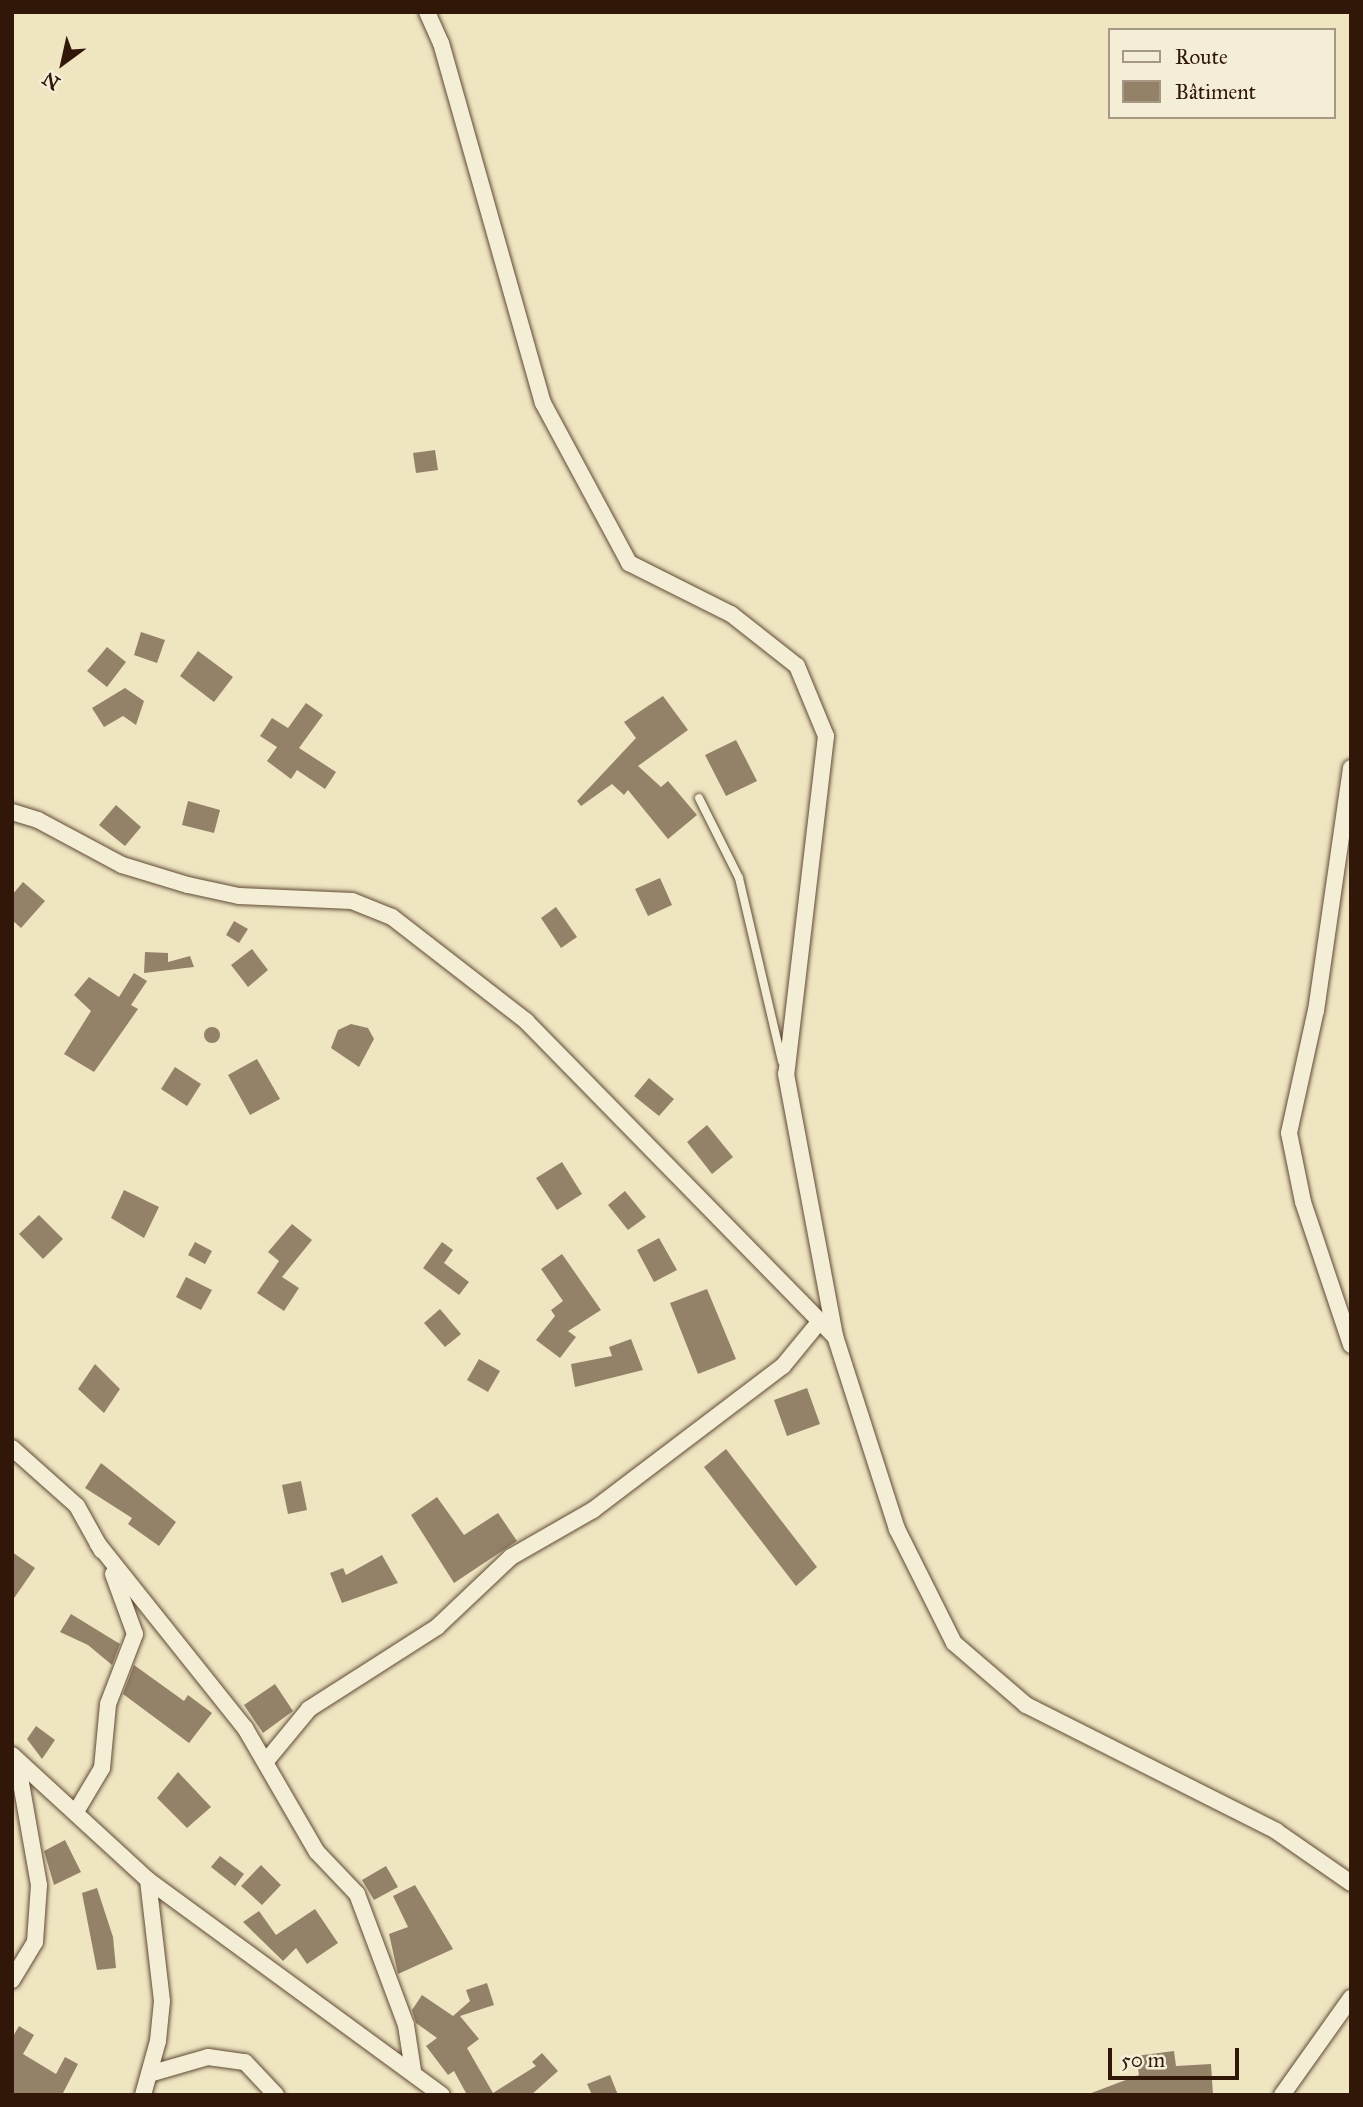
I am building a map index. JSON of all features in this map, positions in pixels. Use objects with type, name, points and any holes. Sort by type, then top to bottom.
[{"type":"street","points":[[427,12],[441,43],[543,402],[629,563],[731,614],[797,666],[826,736],[786,1074],[835,1336],[897,1530],[954,1643],[1026,1705],[1276,1831],[1351,1883]]},
{"type":"street","points":[[1351,768],[1316,1010],[1289,1133],[1303,1202],[1351,1345]]},
{"type":"street","points":[[12,812],[38,820],[122,865],[188,885],[239,896],[352,901],[392,917],[526,1021],[835,1336]]},
{"type":"street","points":[[267,1760],[309,1709],[437,1627],[511,1557],[593,1510],[783,1366],[820,1321]]},
{"type":"street","points":[[12,1448],[77,1506],[129,1605],[135,1634],[108,1704],[102,1768],[77,1810]]},
{"type":"street","points":[[98,1544],[267,1760],[317,1852],[357,1894],[406,2025],[413,2071]]},
{"type":"street","points":[[15,1758],[77,1810],[148,1880],[413,2071],[442,2095]]},
{"type":"street","points":[[12,1980],[35,1942],[39,1885],[15,1758]]},
{"type":"street","points":[[143,2095],[162,2001],[148,1880]]},
{"type":"street","points":[[1282,2095],[1351,1998]]},
{"type":"street","points":[[149,2074],[208,2057],[245,2062],[276,2095]]},
{"type":"lane","points":[[699,798],[739,878],[786,1074]]},
{"type":"building","points":[[435,450],[438,470],[416,473],[413,453]]},
{"type":"building","points":[[141,632],[165,640],[157,663],[134,655]]},
{"type":"building","points":[[107,647],[126,662],[107,687],[87,671]]},
{"type":"building","points":[[198,651],[233,677],[214,702],[180,676]]},
{"type":"building","points":[[125,688],[144,701],[136,725],[123,716],[104,727],[92,708]]},
{"type":"building","points":[[663,696],[688,730],[638,766],[661,787],[668,781],[697,815],[668,839],[628,790],[624,795],[612,784],[581,806],[577,801],[636,738],[624,722]]},
{"type":"building","points":[[306,703],[323,715],[299,748],[336,772],[325,789],[297,770],[291,779],[267,761],[277,747],[260,736],[272,718],[288,728]]},
{"type":"building","points":[[736,740],[757,781],[726,796],[705,755]]},
{"type":"building","points":[[188,801],[220,810],[214,833],[182,825]]},
{"type":"building","points":[[116,805],[141,827],[125,846],[99,825]]},
{"type":"building","points":[[660,878],[672,905],[648,916],[635,889]]},
{"type":"building","points":[[23,882],[45,901],[21,928],[12,920],[12,895]]},
{"type":"building","points":[[556,907],[577,937],[561,948],[541,918]]},
{"type":"building","points":[[234,921],[248,929],[239,943],[226,935]]},
{"type":"building","points":[[252,949],[268,970],[248,987],[231,965]]},
{"type":"building","points":[[145,952],[168,953],[168,962],[190,956],[194,967],[144,973]]},
{"type":"building","points":[[134,973],[147,981],[131,1005],[138,1009],[94,1072],[64,1054],[91,1011],[74,995],[89,977],[119,997]]},
{"type":"building","points":[[351,1024],[368,1028],[374,1039],[359,1067],[331,1048],[338,1030]]},
{"type":"building","points":[[209,1027],[215,1027],[220,1035],[218,1041],[209,1043],[204,1038],[204,1032]]},
{"type":"building","points":[[257,1059],[280,1099],[250,1115],[228,1075]]},
{"type":"building","points":[[175,1067],[201,1084],[187,1106],[161,1089]]},
{"type":"building","points":[[649,1078],[674,1099],[659,1116],[634,1096]]},
{"type":"building","points":[[707,1125],[733,1157],[712,1174],[687,1142]]},
{"type":"building","points":[[562,1162],[582,1194],[557,1210],[536,1178]]},
{"type":"building","points":[[124,1190],[159,1207],[144,1238],[111,1218]]},
{"type":"building","points":[[625,1191],[646,1217],[628,1230],[608,1205]]},
{"type":"building","points":[[39,1215],[63,1239],[43,1259],[19,1234]]},
{"type":"building","points":[[292,1224],[312,1240],[282,1277],[299,1288],[284,1311],[257,1293],[279,1261],[268,1252]]},
{"type":"building","points":[[659,1238],[677,1270],[654,1282],[637,1250]]},
{"type":"building","points":[[195,1242],[212,1251],[205,1264],[188,1255]]},
{"type":"building","points":[[442,1242],[453,1250],[444,1263],[469,1282],[459,1295],[423,1268]]},
{"type":"building","points":[[562,1254],[601,1310],[568,1331],[576,1337],[560,1358],[536,1340],[555,1316],[551,1310],[563,1301],[541,1269]]},
{"type":"building","points":[[186,1277],[212,1290],[201,1310],[176,1297]]},
{"type":"building","points":[[707,1289],[736,1359],[698,1374],[670,1303]]},
{"type":"building","points":[[440,1309],[461,1334],[445,1347],[424,1323]]},
{"type":"building","points":[[631,1339],[643,1370],[575,1387],[571,1364],[612,1356],[609,1347]]},
{"type":"building","points":[[479,1359],[500,1371],[488,1392],[467,1380]]},
{"type":"building","points":[[95,1364],[120,1389],[104,1413],[78,1389]]},
{"type":"building","points":[[807,1388],[820,1424],[787,1436],[774,1400]]},
{"type":"building","points":[[726,1449],[817,1567],[796,1586],[704,1467]]},
{"type":"building","points":[[101,1463],[176,1522],[159,1546],[128,1524],[132,1518],[85,1488]]},
{"type":"building","points":[[301,1481],[307,1510],[288,1514],[282,1485]]},
{"type":"building","points":[[437,1497],[464,1535],[498,1513],[517,1541],[454,1583],[411,1515]]},
{"type":"building","points":[[12,1552],[35,1568],[12,1601]]},
{"type":"building","points":[[382,1555],[398,1583],[342,1603],[330,1573],[343,1568],[346,1575]]},
{"type":"building","points":[[71,1614],[120,1644],[112,1665],[88,1645],[60,1632]]},
{"type":"building","points":[[134,1665],[184,1701],[188,1695],[212,1713],[189,1743],[123,1694]]},
{"type":"building","points":[[275,1684],[293,1711],[263,1733],[244,1705]]},
{"type":"building","points":[[36,1726],[55,1740],[42,1759],[27,1739]]},
{"type":"building","points":[[178,1772],[211,1807],[187,1828],[157,1798]]},
{"type":"building","points":[[65,1840],[81,1872],[54,1885],[44,1851]]},
{"type":"building","points":[[220,1856],[244,1874],[235,1886],[211,1867]]},
{"type":"building","points":[[261,1865],[281,1885],[262,1905],[241,1886]]},
{"type":"building","points":[[386,1866],[398,1887],[374,1900],[362,1880]]},
{"type":"building","points":[[415,1885],[453,1949],[398,1974],[389,1934],[408,1927],[393,1896]]},
{"type":"building","points":[[97,1888],[113,1937],[116,1968],[97,1970],[82,1893]]},
{"type":"building","points":[[315,1909],[338,1943],[307,1964],[296,1948],[283,1961],[243,1922],[259,1911],[276,1935]]},
{"type":"building","points":[[487,1983],[494,2005],[460,2016],[479,2039],[467,2048],[493,2093],[536,2066],[532,2062],[542,2053],[558,2071],[531,2095],[467,2095],[454,2071],[448,2075],[426,2046],[437,2038],[416,2023],[412,2010],[422,1995],[453,2016],[470,2001],[466,1990]]},
{"type":"building","points":[[19,2026],[34,2035],[23,2054],[56,2074],[65,2057],[78,2064],[62,2095],[12,2095],[12,2038]]},
{"type":"building","points":[[1174,2051],[1176,2066],[1211,2064],[1213,2095],[1086,2095],[1139,2075],[1136,2056]]},
{"type":"building","points":[[610,2075],[618,2095],[592,2095],[587,2084]]}]
